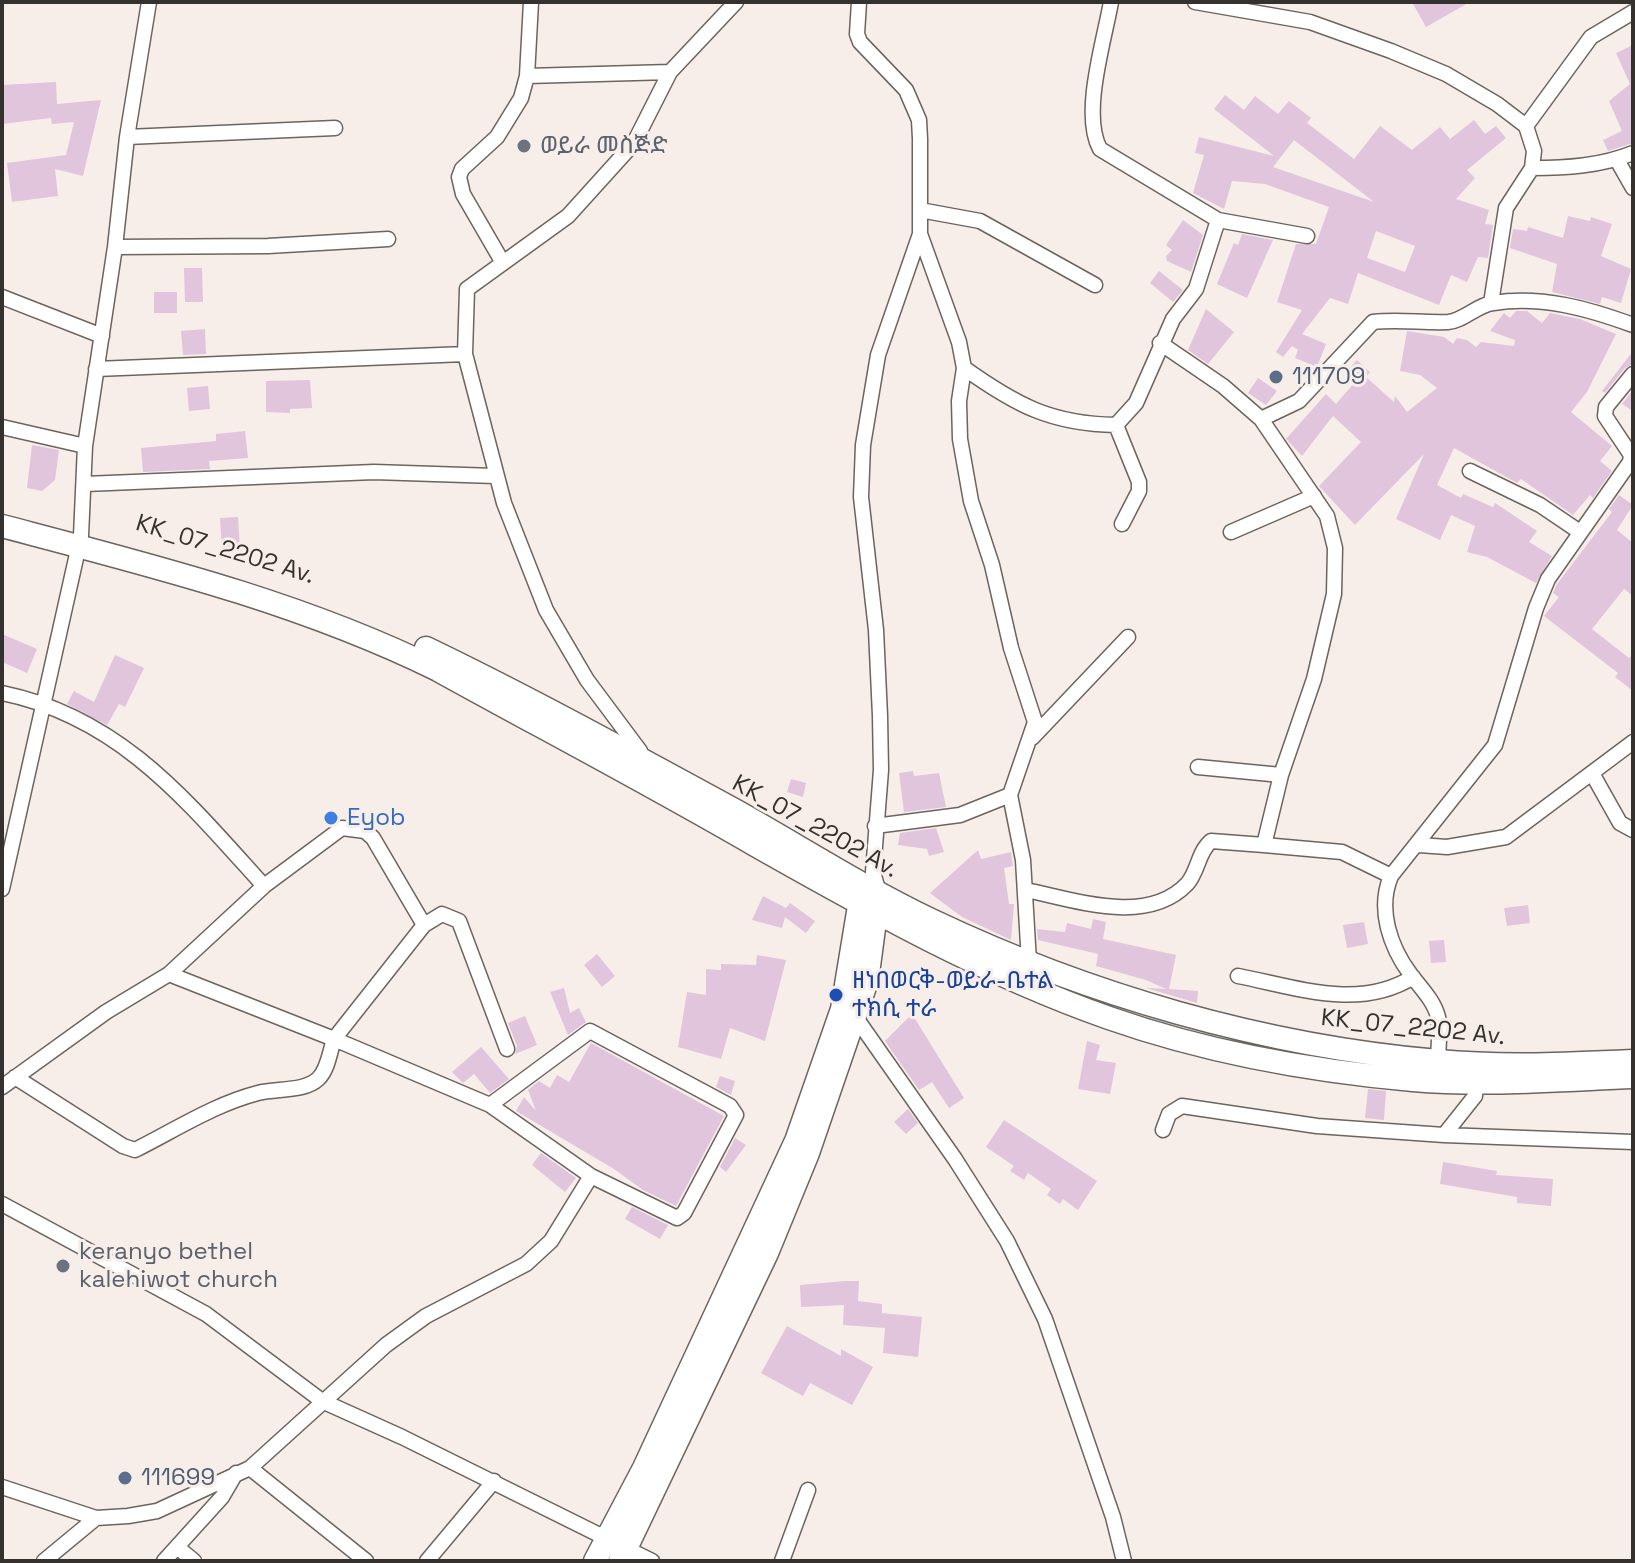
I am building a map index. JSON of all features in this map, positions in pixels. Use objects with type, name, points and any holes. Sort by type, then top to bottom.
[{"type":"main road","name":"KK_07_2202 Av.","points":[[2,516],[80,541],[334,609],[395,633],[530,698],[739,813],[870,893],[1029,962],[1228,1027],[1302,1042],[1438,1061],[1535,1065],[1633,1061]]},
{"type":"main road","points":[[2,526],[80,541],[372,637],[870,893],[1057,997],[1161,1033],[1285,1063],[1414,1080],[1476,1082],[1633,1077]]},
{"type":"main road","points":[[595,1561],[619,1549],[796,1141],[849,1012],[870,893]]},
{"type":"street","points":[[2,889],[80,541],[85,446],[115,247],[127,137],[149,2]]},
{"type":"street","points":[[503,263],[463,194],[459,177],[462,169],[497,137],[521,98],[527,76],[531,2]]},
{"type":"street","points":[[736,2],[670,72],[634,143],[568,216],[467,289],[465,354],[495,476],[546,610],[587,680],[634,747],[739,813]]},
{"type":"street","points":[[859,2],[857,34],[860,42],[890,72],[914,105],[920,139],[920,234],[878,355],[863,445],[861,497],[876,630],[881,770],[870,893]]},
{"type":"street","points":[[1111,2],[1091,114],[1094,137],[1100,149],[1218,220],[1307,236]]},
{"type":"street","points":[[1195,2],[1310,22],[1391,51],[1446,74],[1497,104],[1526,126],[1534,151],[1532,168],[1506,208],[1491,303]]},
{"type":"street","points":[[1526,126],[1591,37],[1633,12]]},
{"type":"street","points":[[527,76],[670,72]]},
{"type":"street","points":[[127,137],[335,128]]},
{"type":"street","points":[[1532,168],[1565,168],[1617,160],[1633,153]]},
{"type":"street","points":[[1617,160],[1633,188]]},
{"type":"street","points":[[920,210],[980,221],[1095,285]]},
{"type":"street","points":[[964,368],[1002,395],[1039,414],[1078,424],[1116,425],[1136,403],[1160,343],[1173,319],[1196,289],[1218,220]]},
{"type":"street","points":[[920,234],[959,342],[964,368],[959,401],[960,439],[971,501],[992,565],[1011,648],[1035,722],[1010,795],[1026,890],[1029,962]]},
{"type":"street","points":[[115,247],[268,246],[388,239]]},
{"type":"street","points":[[2,297],[102,336]]},
{"type":"street","points":[[1261,419],[1299,401],[1373,322],[1404,318],[1451,322],[1491,303],[1544,302],[1589,309],[1633,325]]},
{"type":"street","points":[[1160,343],[1223,386],[1261,419],[1327,516],[1335,548],[1334,594],[1314,679],[1281,775],[1264,845]]},
{"type":"street","points":[[96,369],[465,354]]},
{"type":"street","points":[[1438,1061],[1438,1017],[1425,991],[1396,953],[1386,922],[1385,891],[1391,876],[1419,845],[1495,745],[1536,608],[1548,579],[1630,462],[1631,455],[1605,416],[1606,407],[1633,374]]},
{"type":"street","points":[[1116,425],[1139,482],[1139,491],[1122,524]]},
{"type":"street","points":[[2,427],[85,446]]},
{"type":"street","points":[[1470,471],[1540,505],[1580,532]]},
{"type":"street","points":[[85,484],[374,472],[495,476]]},
{"type":"street","points":[[1231,532],[1314,496]]},
{"type":"street","points":[[1032,738],[1128,637]]},
{"type":"street","points":[[2,693],[43,701],[119,742],[188,801],[264,886]]},
{"type":"street","points":[[1419,845],[1447,847],[1506,837],[1593,775],[1633,742]]},
{"type":"street","points":[[1198,767],[1281,775]]},
{"type":"street","points":[[1593,775],[1620,823],[1633,830]]},
{"type":"street","points":[[875,826],[960,815],[1010,795]]},
{"type":"street","points":[[2,1087],[106,1012],[169,974],[264,886],[342,828],[355,827],[373,838],[424,925]]},
{"type":"street","points":[[1026,890],[1111,906],[1151,906],[1168,901],[1191,880],[1211,841],[1342,852],[1391,876]]},
{"type":"street","points":[[15,1077],[123,1146],[135,1150],[229,1103],[317,1080],[334,1039],[424,925],[442,914],[459,921],[507,1049]]},
{"type":"street","points":[[169,974],[490,1105],[591,1176],[677,1218],[684,1213],[736,1115],[734,1110],[590,1031],[490,1105]]},
{"type":"street","points":[[1238,976],[1334,995],[1359,996],[1396,987],[1413,977]]},
{"type":"street","points":[[849,1012],[1007,1241],[1045,1319],[1113,1517],[1124,1561]]},
{"type":"street","points":[[1444,1135],[1475,1096],[1476,1082]]},
{"type":"street","points":[[1163,1130],[1169,1114],[1182,1106],[1317,1126],[1444,1135],[1633,1142]]},
{"type":"street","points":[[164,1561],[243,1470],[386,1345],[426,1316],[526,1264],[551,1241],[591,1176]]},
{"type":"street","points":[[2,1204],[206,1314],[322,1401],[494,1481],[619,1549],[652,1561]]},
{"type":"street","points":[[2,1487],[96,1518],[157,1511],[243,1470]]},
{"type":"street","points":[[243,1470],[366,1561]]},
{"type":"street","points":[[427,1561],[494,1481]]},
{"type":"street","points":[[782,1561],[808,1490]]},
{"type":"street","points":[[48,1560],[96,1518]]},
{"type":"street","points":[[177,1547],[194,1561]]},
{"type":"building","points":[[1412,2],[1470,2],[1426,27]]},
{"type":"building","points":[[1633,45],[1633,143],[1608,151],[1603,140],[1622,131],[1609,101],[1630,84],[1616,53]]},
{"type":"building","points":[[56,82],[57,104],[101,100],[83,176],[55,169],[58,196],[12,202],[7,163],[66,155],[74,122],[52,124],[51,118],[2,124],[2,85]]},
{"type":"building","points":[[1225,95],[1244,110],[1255,96],[1278,114],[1289,101],[1311,118],[1307,123],[1354,159],[1380,126],[1412,150],[1440,127],[1450,139],[1474,120],[1485,134],[1496,126],[1506,138],[1467,170],[1475,178],[1456,199],[1489,210],[1485,224],[1493,225],[1488,258],[1478,257],[1467,282],[1451,275],[1439,305],[1358,273],[1348,304],[1330,298],[1302,334],[1326,344],[1317,367],[1295,358],[1298,350],[1292,346],[1283,357],[1276,352],[1302,310],[1277,302],[1296,244],[1316,244],[1329,207],[1265,184],[1232,181],[1224,209],[1193,193],[1204,155],[1195,153],[1199,137],[1274,156],[1214,109]],"holes":[[[1294,140],[1374,202],[1273,167]],[[1376,231],[1415,246],[1405,272],[1367,258]]]},
{"type":"building","points":[[1568,216],[1590,221],[1591,217],[1612,224],[1601,256],[1631,269],[1621,303],[1602,297],[1600,304],[1552,292],[1557,264],[1510,248],[1513,229],[1527,231],[1528,227],[1563,238]]},
{"type":"building","points":[[1183,220],[1203,235],[1191,272],[1167,261],[1166,256],[1172,250],[1166,245]]},
{"type":"building","points":[[1242,234],[1273,240],[1247,298],[1217,284],[1234,243],[1238,245]]},
{"type":"building","points":[[184,268],[202,268],[203,302],[185,302]]},
{"type":"building","points":[[1159,271],[1183,290],[1173,302],[1150,283]]},
{"type":"building","points":[[154,292],[177,292],[177,313],[154,313]]},
{"type":"building","points":[[1206,309],[1234,332],[1208,364],[1188,350]]},
{"type":"building","points":[[1516,311],[1527,311],[1542,323],[1550,313],[1580,319],[1616,334],[1587,392],[1571,412],[1612,446],[1600,461],[1612,471],[1593,498],[1590,495],[1573,515],[1521,479],[1517,483],[1454,448],[1437,485],[1461,498],[1463,494],[1493,507],[1495,503],[1537,531],[1529,542],[1552,556],[1536,583],[1487,557],[1467,552],[1475,526],[1451,515],[1440,540],[1396,519],[1424,454],[1355,525],[1319,486],[1361,442],[1333,416],[1302,456],[1286,439],[1326,394],[1336,404],[1355,382],[1345,373],[1357,360],[1370,372],[1366,377],[1394,402],[1395,396],[1407,412],[1437,388],[1420,375],[1400,371],[1407,331],[1444,337],[1453,344],[1457,338],[1467,340],[1476,347],[1481,342],[1514,346],[1515,340],[1490,331],[1504,313],[1510,318]]},
{"type":"building","points":[[205,329],[206,354],[183,355],[181,331]]},
{"type":"building","points":[[1633,351],[1633,364],[1625,368],[1605,393],[1602,391]]},
{"type":"building","points":[[1258,378],[1277,391],[1266,405],[1248,393]]},
{"type":"building","points":[[310,380],[312,408],[290,409],[290,413],[266,412],[266,381]]},
{"type":"building","points":[[208,386],[210,409],[189,411],[187,388]]},
{"type":"building","points":[[1633,390],[1633,411],[1622,404]]},
{"type":"building","points":[[245,431],[248,458],[209,461],[210,469],[143,472],[141,448],[216,441],[216,434]]},
{"type":"building","points":[[32,445],[59,450],[55,480],[42,491],[27,488]]},
{"type":"building","points":[[1619,495],[1633,505],[1617,530],[1633,543],[1633,596],[1624,589],[1592,629],[1629,658],[1633,654],[1633,691],[1615,677],[1618,673],[1544,616],[1559,597],[1553,593],[1557,584],[1612,512],[1609,509]]},
{"type":"building","points":[[238,517],[240,549],[222,550],[220,518]]},
{"type":"building","points":[[2,634],[37,649],[27,673],[2,662]]},
{"type":"building","points":[[115,655],[144,668],[125,707],[119,704],[107,725],[67,704],[74,691],[94,702]]},
{"type":"building","points":[[913,771],[914,776],[939,773],[946,807],[904,812],[899,773]]},
{"type":"building","points":[[791,779],[806,783],[803,797],[787,792]]},
{"type":"building","points":[[936,828],[944,852],[929,856],[927,849],[898,845],[900,833]]},
{"type":"building","points":[[978,850],[981,859],[1011,852],[1013,866],[1004,868],[1009,904],[1014,904],[1011,940],[962,917],[930,893]]},
{"type":"building","points":[[763,896],[786,908],[790,903],[815,921],[806,933],[785,917],[782,928],[752,920]]},
{"type":"building","points":[[1528,905],[1530,923],[1507,926],[1504,908]]},
{"type":"building","points":[[1093,919],[1106,922],[1103,939],[1176,955],[1169,989],[1198,991],[1197,1003],[1146,988],[1166,989],[1146,980],[1096,966],[1098,954],[1038,940],[1037,929],[1065,932],[1067,923],[1091,929]]},
{"type":"building","points":[[1364,922],[1368,944],[1347,948],[1343,925]]},
{"type":"building","points":[[1444,940],[1446,962],[1431,963],[1429,941]]},
{"type":"building","points":[[597,954],[615,976],[602,987],[584,965]]},
{"type":"building","points":[[757,955],[786,960],[765,1041],[730,1028],[721,1059],[678,1047],[687,992],[706,995],[706,969],[721,970],[721,964],[756,965]]},
{"type":"building","points":[[564,988],[570,1013],[579,1008],[586,1022],[568,1035],[550,992]]},
{"type":"building","points":[[912,1014],[964,1098],[949,1108],[932,1082],[919,1090],[885,1041]]},
{"type":"building","points":[[525,1016],[537,1045],[515,1054],[517,1046],[508,1023]]},
{"type":"building","points":[[1087,1041],[1100,1045],[1096,1060],[1116,1063],[1110,1094],[1078,1089]]},
{"type":"building","points":[[591,1043],[724,1116],[676,1206],[643,1190],[614,1169],[516,1111],[524,1097],[536,1111],[528,1090],[539,1081],[550,1088],[557,1075],[569,1082]]},
{"type":"building","points":[[481,1047],[509,1079],[490,1093],[474,1074],[463,1083],[452,1072]]},
{"type":"building","points":[[720,1076],[735,1081],[731,1095],[716,1087]]},
{"type":"building","points":[[1368,1089],[1386,1091],[1384,1120],[1365,1118]]},
{"type":"building","points":[[908,1109],[918,1123],[906,1134],[894,1122]]},
{"type":"building","points":[[1004,1120],[1097,1181],[1078,1210],[1063,1199],[1060,1204],[1047,1195],[1051,1189],[1028,1173],[1024,1180],[1010,1171],[1014,1166],[986,1147]]},
{"type":"building","points":[[735,1138],[746,1145],[726,1172],[720,1167]]},
{"type":"building","points":[[541,1153],[576,1178],[565,1192],[532,1165]]},
{"type":"building","points":[[1443,1162],[1497,1171],[1496,1175],[1553,1179],[1551,1206],[1517,1203],[1517,1197],[1440,1184]]},
{"type":"building","points":[[632,1207],[668,1225],[660,1239],[625,1219]]},
{"type":"building","points":[[859,1281],[858,1301],[882,1304],[882,1313],[922,1317],[918,1357],[883,1353],[885,1328],[843,1325],[844,1305],[801,1307],[800,1285]]},
{"type":"building","points":[[787,1326],[841,1356],[841,1349],[873,1367],[852,1405],[810,1383],[803,1396],[761,1373]]},
{"type":"place","name":"ወይራ መስጅድ","points":[[524,146]]},
{"type":"place","name":"111709","points":[[1276,377]]},
{"type":"place","name":"Eyob","points":[[331,818]]},
{"type":"place","name":"ዘነበወርቅ-ወይራ-ቤተል ተክሲ ተራ","points":[[836,995]]},
{"type":"place","name":"keranyo bethel kalehiwot church","points":[[63,1266]]},
{"type":"place","name":"111699","points":[[125,1478]]}]
